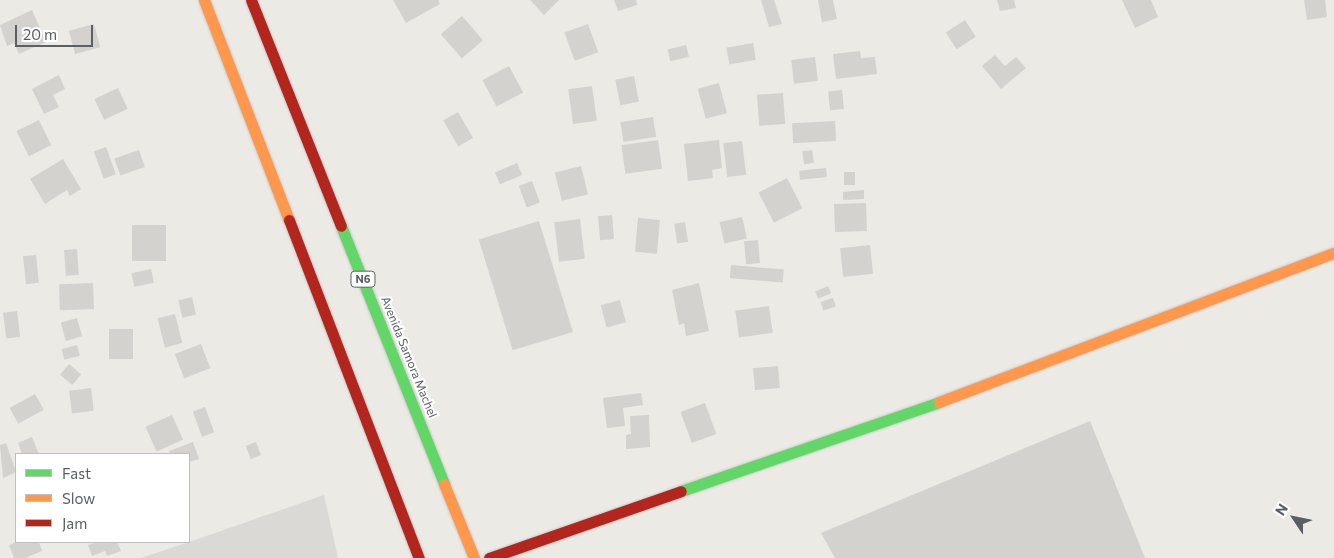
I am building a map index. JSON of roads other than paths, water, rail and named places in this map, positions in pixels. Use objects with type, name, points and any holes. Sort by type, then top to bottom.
[{"type":"main road","points":[[204,0],[419,558]]},
{"type":"main road","name":"Avenida Samora Machel","points":[[251,0],[474,558]]},
{"type":"main road","points":[[489,558],[978,388],[1334,253]]}]
